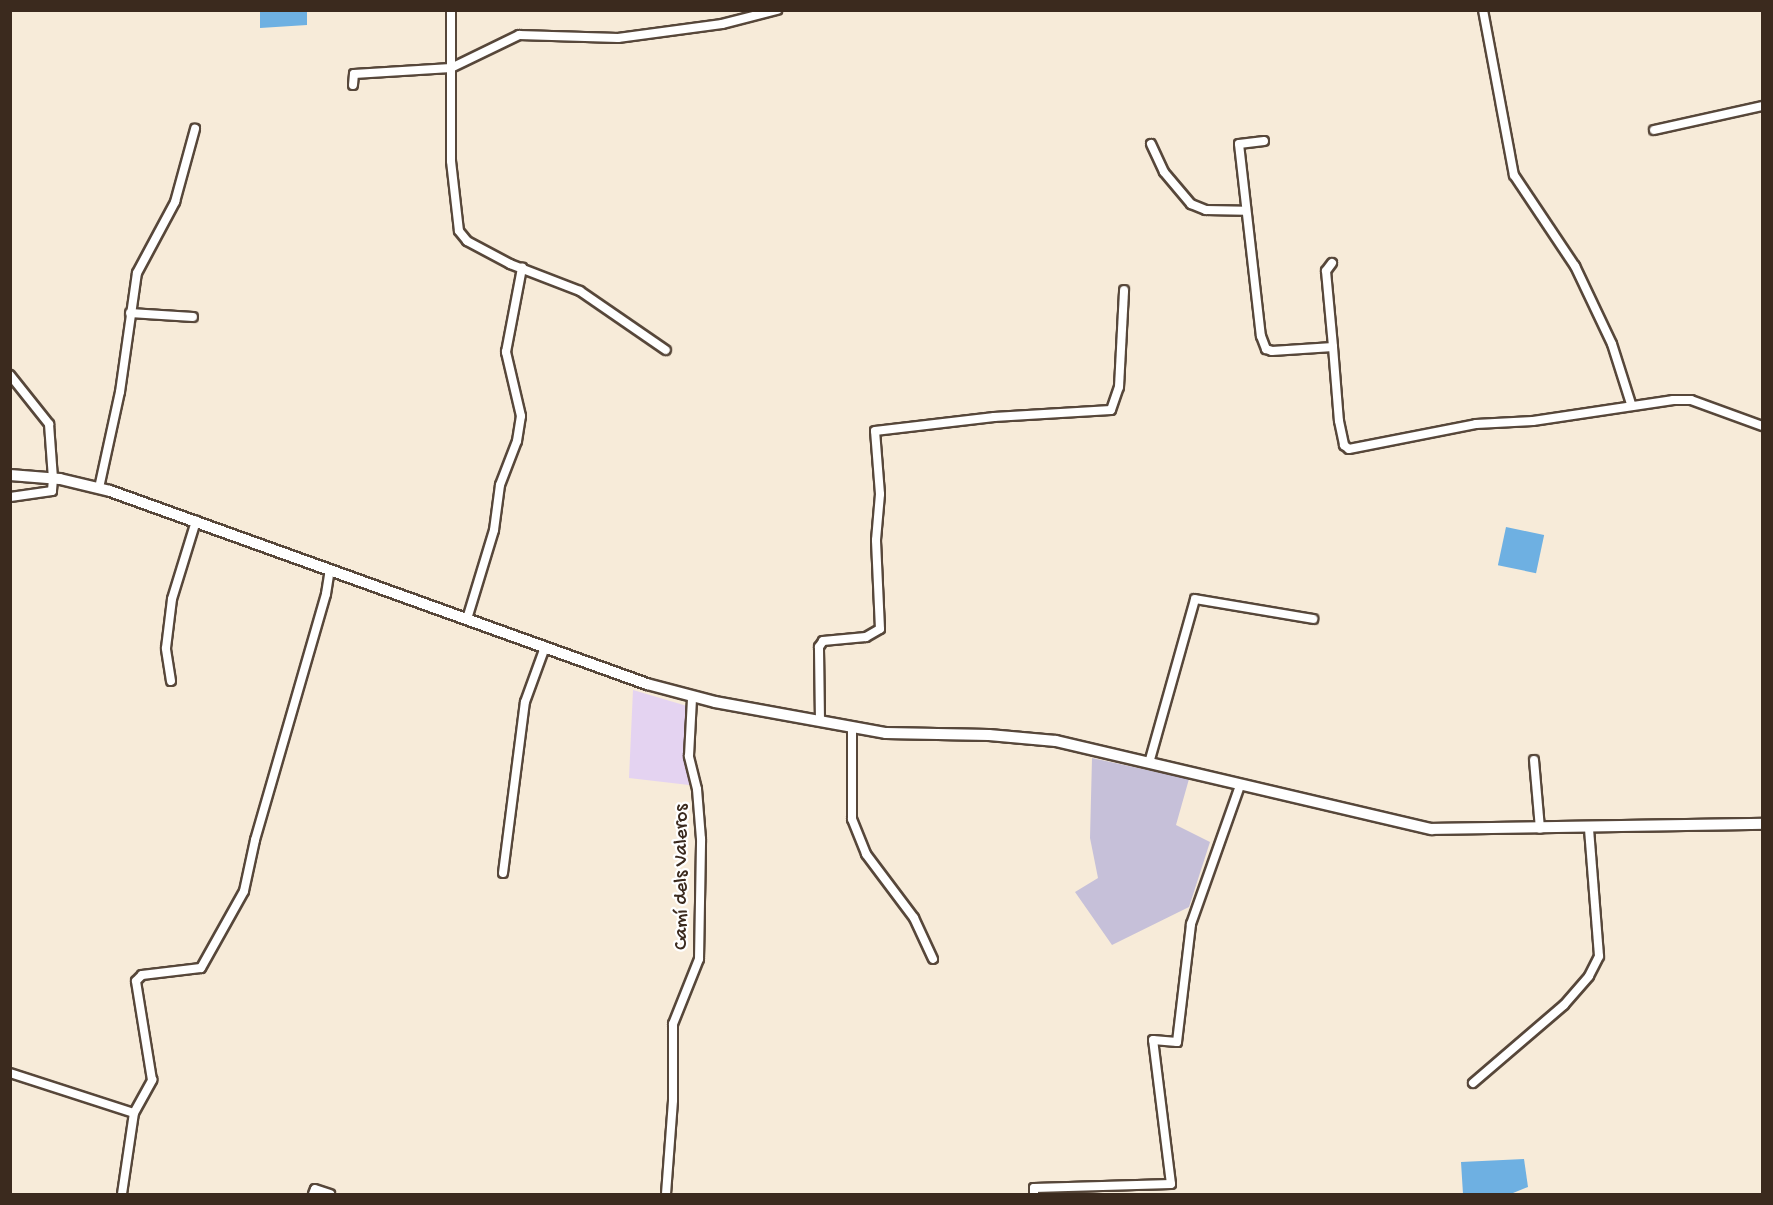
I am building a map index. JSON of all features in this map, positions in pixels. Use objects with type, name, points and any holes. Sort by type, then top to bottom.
[{"type":"main road","points":[[10,475],[53,479],[99,488],[692,698],[852,727],[918,735],[1025,737],[1149,763],[1432,829],[1540,830],[1762,824]]},
{"type":"street","points":[[451,10],[451,161],[459,231],[467,241],[522,268],[580,291],[666,350]]},
{"type":"street","points":[[353,85],[354,74],[451,68],[519,35],[618,38],[722,24],[777,10]]},
{"type":"street","points":[[1483,10],[1514,175],[1575,266],[1612,344],[1631,404]]},
{"type":"street","points":[[1654,130],[1762,106]]},
{"type":"street","points":[[99,488],[120,392],[137,273],[175,202],[195,129]]},
{"type":"street","points":[[1264,141],[1239,144],[1245,211],[1266,349],[1332,347]]},
{"type":"street","points":[[1151,144],[1164,172],[1191,204],[1206,210],[1245,211]]},
{"type":"street","points":[[1332,263],[1326,271],[1332,347],[1341,433],[1344,445],[1349,449],[1430,432],[1533,421],[1631,404],[1691,400],[1762,426]]},
{"type":"street","points":[[467,619],[494,530],[500,485],[517,441],[521,416],[506,352],[522,268]]},
{"type":"street","points":[[820,721],[819,647],[823,641],[866,637],[880,629],[876,540],[880,494],[875,431],[994,417],[1111,410],[1119,387],[1124,290]]},
{"type":"street","points":[[130,313],[193,317]]},
{"type":"street","points":[[10,375],[49,424],[53,479],[52,491],[10,497]]},
{"type":"street","points":[[171,681],[166,648],[172,599],[196,521]]},
{"type":"street","points":[[122,1194],[134,1113],[152,1080],[136,981],[142,975],[201,968],[244,891],[255,840],[326,594],[330,569]]},
{"type":"street","points":[[1149,763],[1195,599],[1314,619]]},
{"type":"street","points":[[503,873],[525,702],[545,647]]},
{"type":"street","name":"Camí dels Valeros","points":[[666,1194],[673,1100],[673,1024],[699,959],[701,839],[697,789],[689,756],[692,698]]},
{"type":"street","points":[[852,727],[852,819],[866,854],[914,918],[933,959]]},
{"type":"street","points":[[1534,760],[1540,830]]},
{"type":"street","points":[[1034,1194],[1034,1188],[1171,1184],[1154,1040],[1177,1042],[1191,924],[1240,786]]},
{"type":"street","points":[[1473,1083],[1564,1005],[1589,976],[1599,956],[1589,828]]},
{"type":"street","points":[[10,1073],[134,1113]]},
{"type":"street","points":[[313,1194],[315,1188],[330,1194]]},
{"type":"shaded area","points":[[633,690],[687,706],[689,785],[629,778]]},
{"type":"shaded area","points":[[1092,758],[1189,779],[1176,825],[1210,842],[1189,907],[1112,945],[1075,892],[1098,878],[1090,838]]},
{"type":"water","points":[[260,11],[307,11],[307,25],[260,28]]},
{"type":"water","points":[[1506,527],[1544,535],[1536,573],[1498,565]]},
{"type":"water","points":[[1524,1159],[1528,1187],[1513,1193],[1463,1194],[1461,1162]]}]
